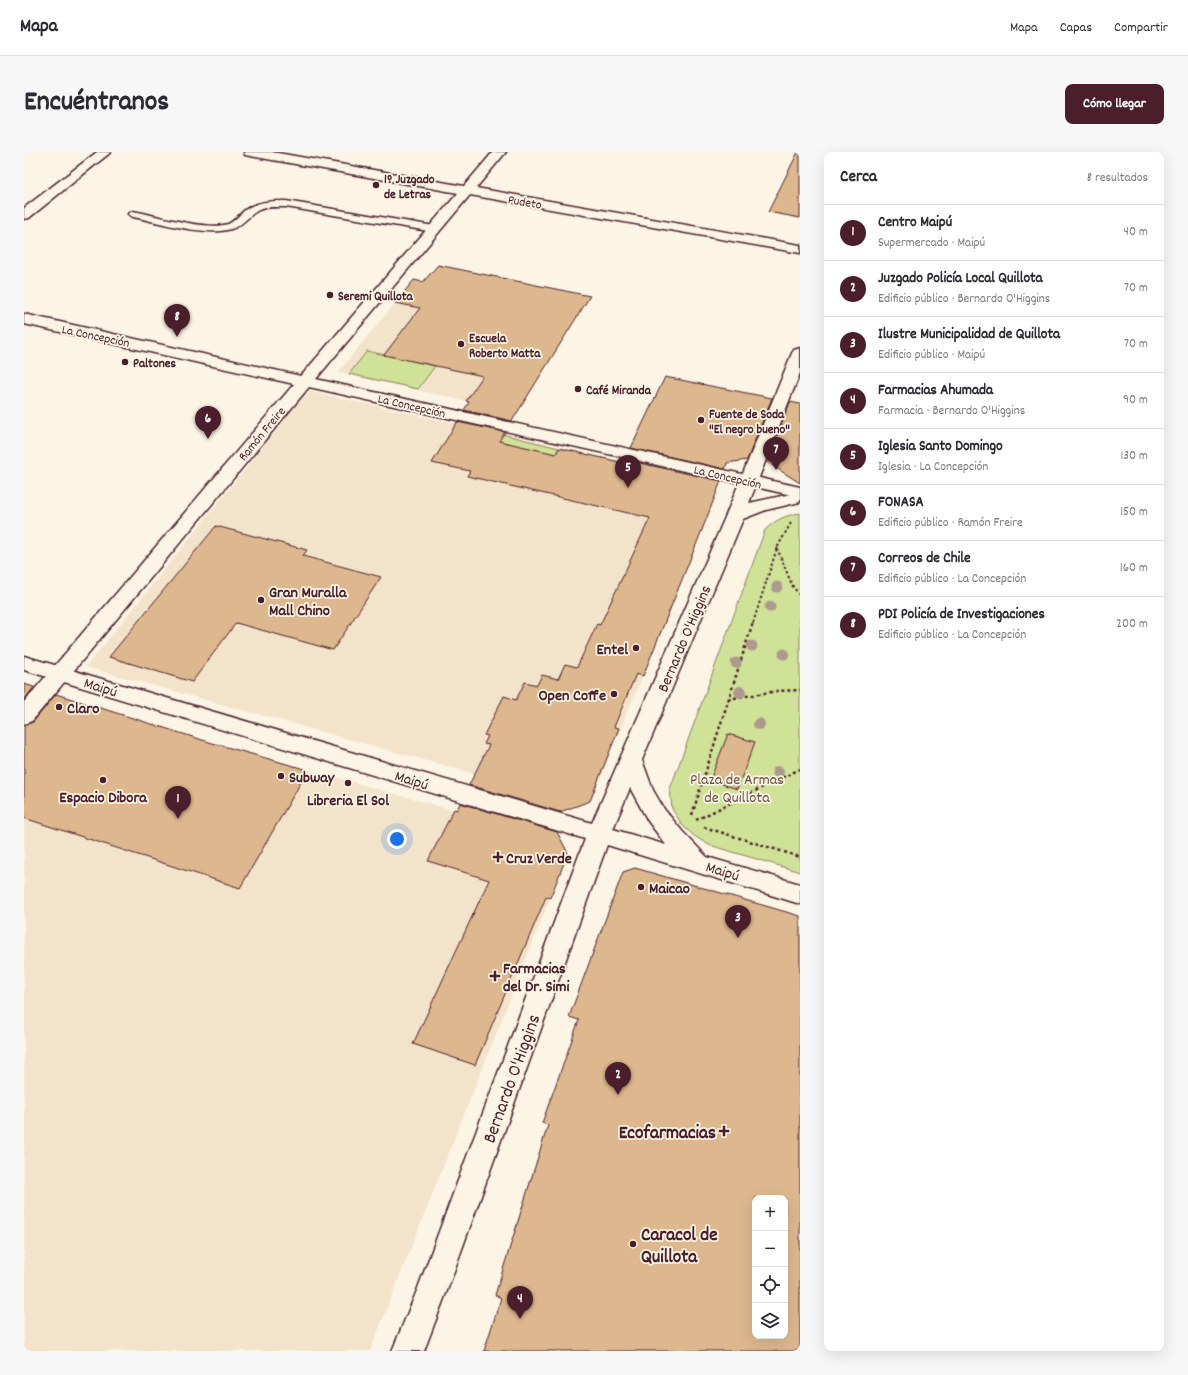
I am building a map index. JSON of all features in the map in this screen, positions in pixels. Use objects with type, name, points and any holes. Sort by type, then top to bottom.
[{"type":"main road","points":[[24,215],[105,152]]},
{"type":"main road","name":"Pudeto","points":[[250,152],[800,249]]},
{"type":"main road","name":"Ramón Freire","points":[[24,716],[305,381],[500,152]]},
{"type":"main road","name":"La Concepción","points":[[24,319],[800,492]]},
{"type":"main road","name":"Bernardo O'Higgins","points":[[408,1351],[436,1280],[599,834],[735,516],[800,353]]},
{"type":"main road","points":[[735,516],[761,504],[800,497]]},
{"type":"main road","name":"Maipú","points":[[24,663],[800,894]]},
{"type":"main road","points":[[631,760],[638,783],[648,805],[663,827],[681,846],[703,864]]},
{"type":"lane","points":[[133,214],[204,227],[223,228],[235,224],[258,207],[268,204],[286,204],[434,229]]},
{"type":"path","points":[[689,823],[777,548],[794,518]]},
{"type":"path","points":[[777,548],[792,585],[800,596]]},
{"type":"path","points":[[728,699],[777,691],[800,690]]},
{"type":"path","points":[[663,827],[689,823],[800,769]]},
{"type":"path","points":[[689,823],[800,857]]},
{"type":"shaded area","points":[[395,303],[444,312],[517,413],[338,372]]},
{"type":"shaded area","points":[[308,391],[719,484],[662,630],[590,801],[475,774],[86,667]]},
{"type":"shaded area","points":[[58,695],[209,742],[561,840],[568,853],[370,1351],[24,1351],[24,737]]},
{"type":"green space","points":[[367,351],[435,366],[418,389],[349,374]]},
{"type":"green space","points":[[494,432],[559,448],[536,492],[489,439]]},
{"type":"green space","name":"Plaza de Armas de Quillota","points":[[800,513],[800,872],[709,845],[694,836],[683,826],[672,809],[670,789],[765,530],[781,518]]},
{"type":"building","points":[[798,152],[800,152],[800,218],[768,212]]},
{"type":"building","name":"Escuela Roberto Matta","points":[[438,265],[590,296],[512,421],[464,410],[469,402],[466,401],[483,376],[384,355],[420,308],[395,303],[414,280],[423,282]]},
{"type":"building","name":"Fuente de Soda \"El negro bueno\"","points":[[665,377],[772,398],[747,460],[727,463],[725,469],[631,448]]},
{"type":"building","points":[[790,402],[800,404],[800,483],[767,462]]},
{"type":"building","points":[[457,422],[505,432],[499,441],[556,454],[559,448],[624,463],[626,460],[721,481],[643,676],[636,674],[614,727],[619,728],[590,801],[560,812],[469,785],[489,745],[484,744],[488,736],[484,735],[504,696],[516,700],[525,682],[537,685],[542,675],[558,679],[565,664],[577,667],[597,624],[600,625],[650,518],[467,476],[470,471],[432,463]]},
{"type":"building","name":"Gran Muralla Mall Chino","points":[[216,526],[307,550],[303,556],[381,577],[333,650],[236,623],[192,682],[109,657]]},
{"type":"building","points":[[24,684],[34,687],[24,700]]},
{"type":"building","points":[[56,694],[209,742],[308,770],[240,888],[24,818],[24,725],[33,722]]},
{"type":"building","points":[[728,734],[755,742],[737,789],[710,780]]},
{"type":"building","points":[[460,803],[557,832],[568,853],[550,898],[546,897],[475,1065],[413,1044],[489,880],[428,861],[454,809],[457,810]]},
{"type":"building","points":[[635,868],[800,916],[800,1351],[484,1351],[501,1298],[495,1295],[548,1125],[542,1123],[579,1020],[569,1017],[623,872]]},
{"type":"place","name":"1º Juzgado de Letras","points":[[376,185]]},
{"type":"place","name":"Seremi Quillota","points":[[330,295]]},
{"type":"place","name":"PDI Policía de Investigaciones","points":[[177,337]]},
{"type":"place","name":"Escuela Roberto Matta","points":[[461,344]]},
{"type":"place","name":"Paltones","points":[[125,362]]},
{"type":"place","name":"Café Miranda","points":[[578,389]]},
{"type":"place","name":"Fuente de Soda \"El negro bueno\"","points":[[701,420]]},
{"type":"place","name":"FONASA","points":[[208,439]]},
{"type":"place","name":"Correos de Chile","points":[[776,470]]},
{"type":"place","name":"Iglesia Santo Domingo","points":[[628,488]]},
{"type":"place","name":"Gran Muralla Mall Chino","points":[[261,600]]},
{"type":"place","name":"Entel","points":[[636,648]]},
{"type":"place","name":"Open Coffe","points":[[614,694]]},
{"type":"place","name":"Claro","points":[[59,707]]},
{"type":"place","name":"Subway","points":[[281,776]]},
{"type":"place","name":"Espacio Dibora","points":[[103,780]]},
{"type":"place","name":"Libreria El Sol","points":[[348,783]]},
{"type":"place","name":"Centro Maipú","points":[[178,819]]},
{"type":"place","name":"Cruz Verde","points":[[498,857]]},
{"type":"place","name":"Maicao","points":[[641,887]]},
{"type":"place","name":"Ilustre Municipalidad de Quillota","points":[[738,938]]},
{"type":"place","name":"Farmacias del Dr. Simi","points":[[495,976]]},
{"type":"place","name":"Juzgado Policía Local Quillota","points":[[618,1095]]},
{"type":"place","name":"Ecofarmacias","points":[[724,1131]]},
{"type":"place","name":"Caracol de Quillota","points":[[633,1244]]},
{"type":"place","name":"Farmacias Ahumada","points":[[520,1319]]}]
